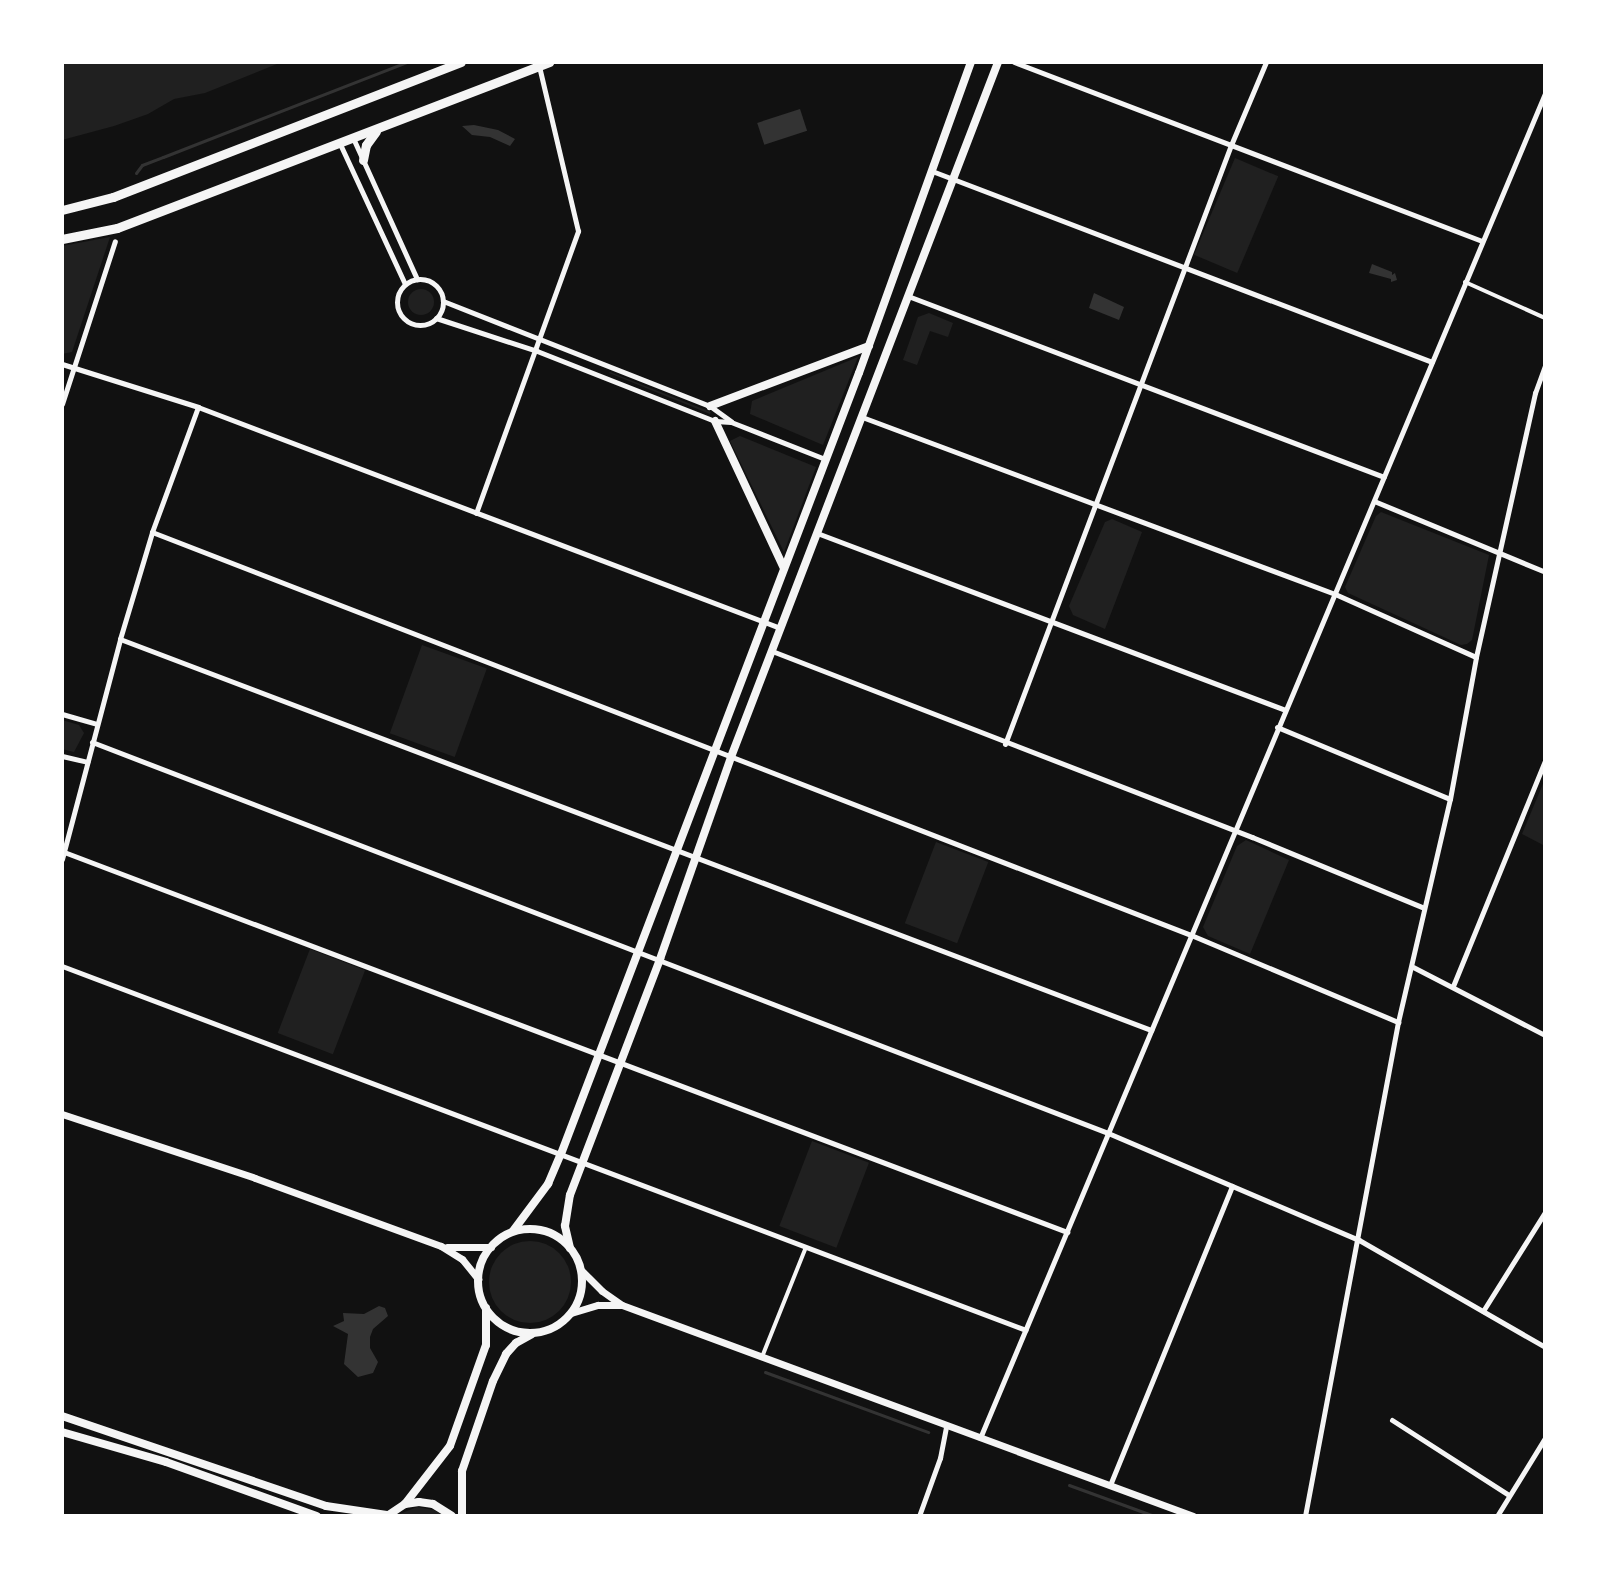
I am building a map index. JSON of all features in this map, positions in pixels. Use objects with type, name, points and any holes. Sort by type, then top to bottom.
[{"type":"highway","points":[[62,210],[113,197],[461,62]]},
{"type":"highway","points":[[62,239],[117,228],[542,63]]},
{"type":"highway","points":[[363,160],[366,145],[380,127]]},
{"type":"main road","points":[[462,1516],[462,1471],[493,1381],[516,1343],[550,1329],[571,1313],[581,1295],[582,1271],[570,1248],[565,1226],[566,1211],[731,757],[998,62]]},
{"type":"main road","points":[[62,1416],[326,1506],[387,1516],[405,1504],[450,1446],[486,1345],[486,1307],[478,1279],[491,1247],[513,1231],[548,1184],[561,1154],[859,373],[970,66]]},
{"type":"main road","points":[[902,257],[920,264]]},
{"type":"main road","points":[[710,406],[869,346]]},
{"type":"main road","points":[[859,373],[876,381]]},
{"type":"main road","points":[[715,421],[784,568]]},
{"type":"main road","points":[[513,1231],[539,1230],[570,1248]]},
{"type":"main road","points":[[486,1307],[508,1327],[537,1332]]},
{"type":"main road","points":[[62,1432],[166,1462],[317,1516]]},
{"type":"main road","points":[[405,1504],[433,1504],[452,1516]]},
{"type":"street","points":[[970,66],[979,62]]},
{"type":"street","points":[[1014,62],[1482,241]]},
{"type":"street","points":[[1005,744],[1231,145],[1266,62]]},
{"type":"street","points":[[476,513],[541,342],[578,231],[542,63]]},
{"type":"street","points":[[980,1439],[1545,93]]},
{"type":"street","points":[[353,137],[417,279]]},
{"type":"street","points":[[339,143],[405,284]]},
{"type":"street","points":[[931,171],[954,177],[1432,362]]},
{"type":"street","points":[[62,404],[115,241]]},
{"type":"street","points":[[731,422],[715,421],[537,351],[436,318],[420,325],[403,317],[397,300],[405,284],[417,279],[434,284],[443,301],[710,406],[731,422],[825,459]]},
{"type":"street","points":[[1465,282],[1545,318]]},
{"type":"street","points":[[908,296],[1384,477]]},
{"type":"street","points":[[436,318],[443,301]]},
{"type":"street","points":[[62,364],[198,407],[780,628]]},
{"type":"street","points":[[1305,1516],[1398,1022],[1450,799],[1476,657],[1535,393],[1545,366]]},
{"type":"street","points":[[62,859],[96,724],[152,532],[198,407]]},
{"type":"street","points":[[862,417],[1335,594],[1476,657]]},
{"type":"street","points":[[1374,501],[1545,572]]},
{"type":"street","points":[[152,532],[1191,935],[1398,1022]]},
{"type":"street","points":[[817,533],[1050,618],[1284,709]]},
{"type":"street","points":[[120,639],[1151,1030]]},
{"type":"street","points":[[772,651],[1424,908]]},
{"type":"street","points":[[62,714],[96,724]]},
{"type":"street","points":[[1277,727],[1450,799]]},
{"type":"street","points":[[92,742],[1108,1133],[1359,1240],[1545,1347]]},
{"type":"street","points":[[62,756],[87,762]]},
{"type":"street","points":[[1453,986],[1545,760]]},
{"type":"street","points":[[64,852],[1067,1232]]},
{"type":"street","points":[[62,966],[1026,1330]]},
{"type":"street","points":[[1413,967],[1545,1035]]},
{"type":"street","points":[[62,1114],[255,1178],[441,1246],[466,1250],[491,1247]]},
{"type":"street","points":[[1109,1486],[1232,1186]]},
{"type":"street","points":[[1483,1311],[1545,1212]]},
{"type":"street","points":[[441,1246],[462,1259],[478,1279]]},
{"type":"street","points":[[761,1359],[806,1247]]},
{"type":"street","points":[[582,1271],[622,1305],[761,1359],[1193,1516]]},
{"type":"street","points":[[571,1313],[598,1305],[622,1305]]},
{"type":"street","points":[[1392,1420],[1509,1495]]},
{"type":"street","points":[[919,1516],[940,1458],[946,1427]]},
{"type":"street","points":[[1497,1516],[1545,1438]]},
{"type":"shaded area","points":[[62,62],[282,62],[205,93],[174,99],[148,114],[62,140]]},
{"type":"shaded area","points":[[800,109],[807,131],[764,145],[757,123]]},
{"type":"shaded area","points":[[462,126],[498,130],[515,139],[510,146],[490,137],[472,135]]},
{"type":"shaded area","points":[[1235,158],[1278,176],[1237,273],[1194,255]]},
{"type":"shaded area","points":[[110,237],[72,352],[62,354],[62,246]]},
{"type":"shaded area","points":[[1372,264],[1392,272],[1392,275],[1395,273],[1397,280],[1391,282],[1391,279],[1369,273]]},
{"type":"shaded area","points":[[421,289],[430,293],[434,302],[430,311],[421,315],[412,311],[408,302],[412,293]]},
{"type":"shaded area","points":[[1094,293],[1124,307],[1119,320],[1089,308]]},
{"type":"shaded area","points":[[929,313],[953,323],[948,337],[930,331],[917,365],[903,360],[918,317]]},
{"type":"shaded area","points":[[858,357],[823,445],[750,414],[752,401]]},
{"type":"shaded area","points":[[610,372],[711,412],[710,414]]},
{"type":"shaded area","points":[[740,436],[816,467],[784,552],[730,441]]},
{"type":"shaded area","points":[[1381,512],[1489,555],[1472,640],[1467,644],[1461,645],[1348,593],[1345,587],[1376,516]]},
{"type":"shaded area","points":[[1112,519],[1142,532],[1105,629],[1073,615],[1069,606],[1105,522]]},
{"type":"shaded area","points":[[422,645],[487,669],[455,757],[390,733]]},
{"type":"shaded area","points":[[62,720],[79,725],[84,733],[74,752],[62,749]]},
{"type":"shaded area","points":[[1545,779],[1545,846],[1522,834]]},
{"type":"shaded area","points":[[1246,840],[1289,860],[1250,954],[1208,936],[1203,927],[1237,846]]},
{"type":"shaded area","points":[[936,842],[988,862],[957,943],[905,923]]},
{"type":"shaded area","points":[[310,949],[365,970],[333,1054],[278,1033]]},
{"type":"shaded area","points":[[812,1141],[869,1163],[836,1248],[779,1226]]},
{"type":"shaded area","points":[[530,1241],[546,1245],[559,1253],[567,1266],[571,1282],[567,1298],[559,1311],[546,1319],[530,1323],[514,1319],[501,1311],[493,1298],[489,1282],[493,1266],[501,1253],[514,1245]]},
{"type":"shaded area","points":[[379,1306],[385,1308],[388,1316],[373,1329],[370,1337],[370,1348],[378,1362],[373,1373],[358,1377],[344,1364],[348,1334],[333,1326],[344,1321],[343,1313],[364,1314]]},
{"type":"shaded area","points":[[417,1507],[434,1510],[444,1516],[395,1516]]},
{"type":"waterway","points":[[136,173],[142,165],[407,62]]},
{"type":"waterway","points":[[765,1372],[928,1432]]},
{"type":"waterway","points":[[1069,1485],[1154,1516]]}]
